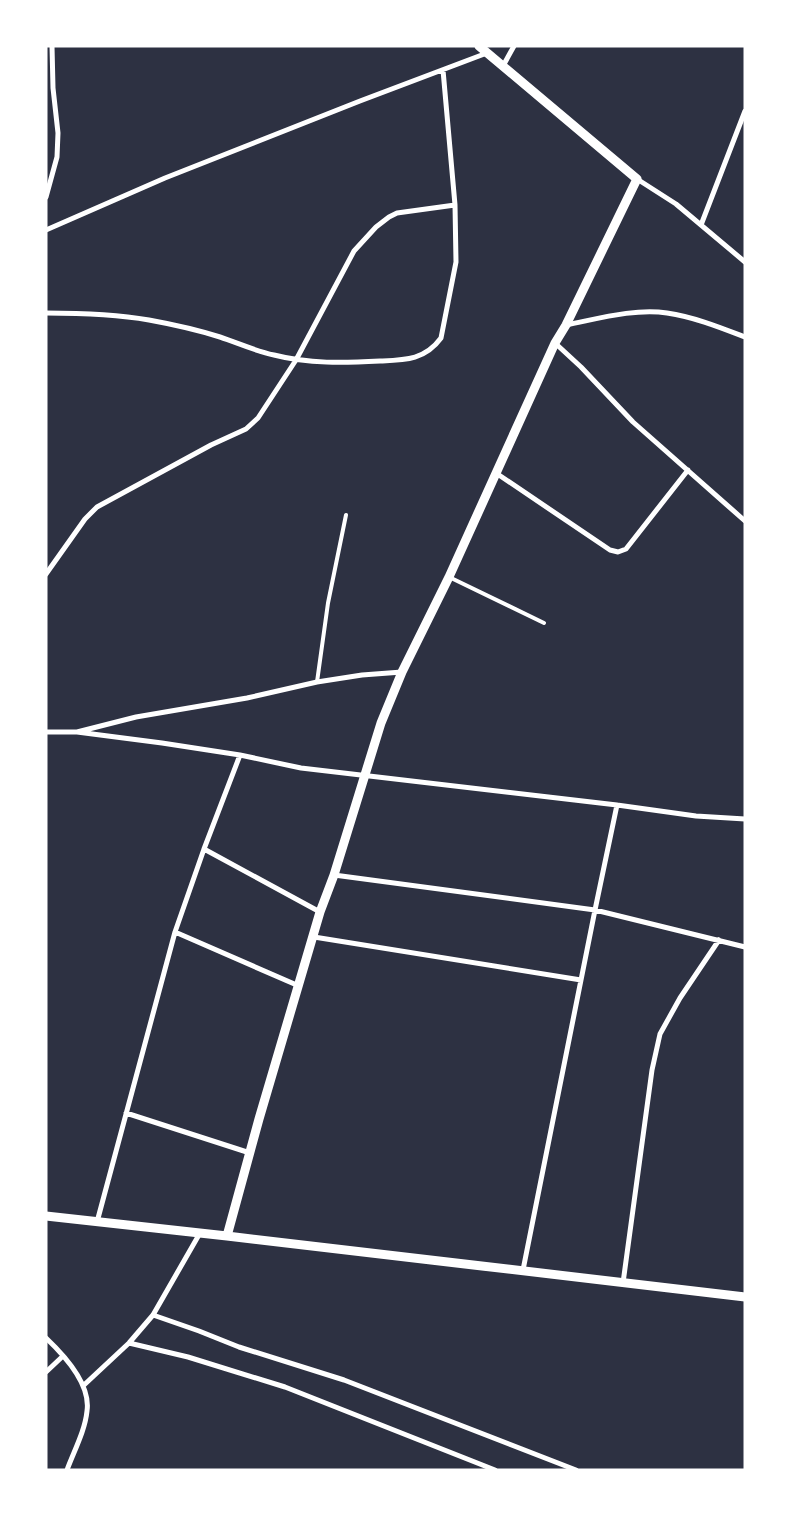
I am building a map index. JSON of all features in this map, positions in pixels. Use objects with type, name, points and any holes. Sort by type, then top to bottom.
[{"type":"street","points":[[46,197],[57,157],[58,133],[53,88],[52,46]]},
{"type":"street","points":[[479,46],[637,179],[676,204],[745,262]]},
{"type":"street","points":[[502,66],[514,46]]},
{"type":"street","points":[[46,230],[174,174],[486,53]]},
{"type":"street","points":[[46,312],[149,320],[217,336],[272,355],[313,363],[407,360],[423,354],[434,347],[441,338],[456,262],[455,205],[443,70]]},
{"type":"street","points":[[701,225],[745,111]]},
{"type":"street","points":[[227,1236],[320,912],[334,875],[381,723],[402,672],[449,577],[555,343],[566,325],[637,179]]},
{"type":"street","points":[[46,574],[85,519],[98,507],[210,445],[246,429],[258,418],[296,360],[354,251],[376,227],[397,213],[455,205]]},
{"type":"street","points":[[566,325],[636,312],[665,312],[703,321],[745,337]]},
{"type":"street","points":[[555,343],[581,367],[633,422],[745,521]]},
{"type":"street","points":[[495,473],[610,550],[618,552],[626,549],[688,470]]},
{"type":"street","points":[[77,732],[136,717],[247,698],[317,682],[362,675],[402,672]]},
{"type":"street","points":[[46,732],[77,732],[162,742],[301,768],[364,774],[696,816],[745,819]]},
{"type":"street","points":[[97,1222],[176,932],[204,849],[240,756]]},
{"type":"street","points":[[523,1270],[617,805]]},
{"type":"street","points":[[204,849],[320,912]]},
{"type":"street","points":[[334,875],[595,910],[745,946]]},
{"type":"street","points":[[176,932],[299,986]]},
{"type":"street","points":[[314,937],[581,980]]},
{"type":"street","points":[[623,1283],[652,1070],[660,1034],[680,998],[719,940]]},
{"type":"street","points":[[126,1113],[250,1153]]},
{"type":"street","points":[[46,1216],[745,1297]]},
{"type":"street","points":[[84,1385],[129,1343],[153,1315],[200,1233]]},
{"type":"street","points":[[153,1315],[239,1347],[344,1380],[576,1470]]},
{"type":"street","points":[[46,1338],[63,1356],[84,1385],[87,1394],[88,1410],[67,1470]]},
{"type":"street","points":[[129,1343],[286,1387],[496,1470]]},
{"type":"street","points":[[46,1372],[63,1356]]},
{"type":"lane","points":[[317,682],[328,603],[346,515]]},
{"type":"lane","points":[[449,577],[544,623]]}]
